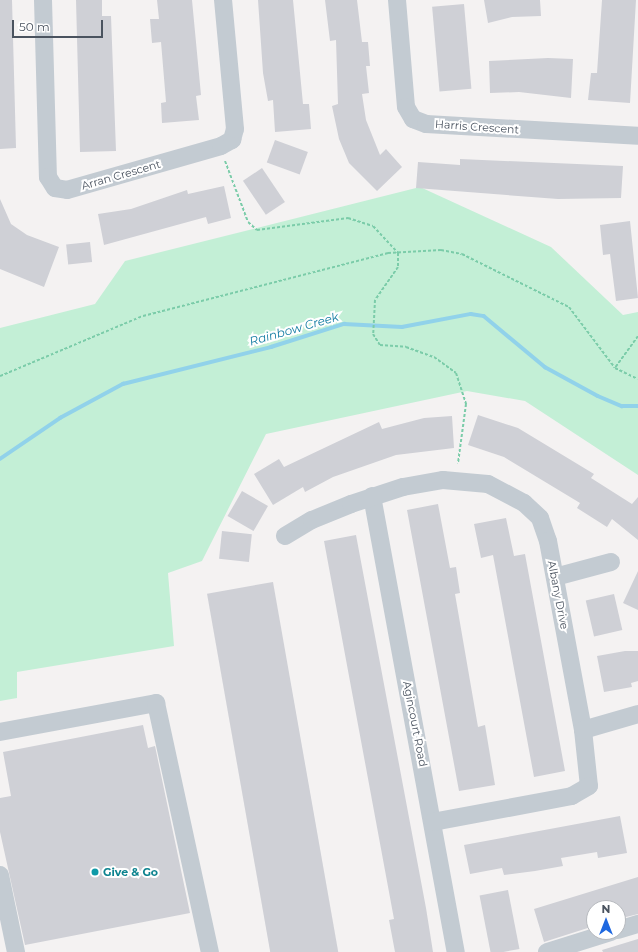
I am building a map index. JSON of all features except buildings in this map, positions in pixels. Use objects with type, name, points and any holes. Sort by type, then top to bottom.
[{"type":"street","name":"Arran Crescent","points":[[43,0],[48,177],[55,188],[68,190],[221,146],[232,140],[235,129],[223,0]]},
{"type":"street","name":"Harris Crescent","points":[[397,0],[406,107],[413,119],[426,124],[638,136]]},
{"type":"street","name":"Albany Drive","points":[[286,536],[312,520],[372,496],[443,480],[488,484],[524,503],[540,518],[554,577],[591,780],[584,792],[433,822]]},
{"type":"street","name":"Agincourt Road","points":[[372,496],[456,952]]},
{"type":"street","points":[[554,577],[611,562]]},
{"type":"street","points":[[0,732],[156,703],[210,952]]},
{"type":"street","points":[[583,730],[638,714]]},
{"type":"street","points":[[0,875],[16,952]]},
{"type":"street","points":[[626,928],[638,924]]},
{"type":"street","points":[[547,952],[586,940]]},
{"type":"path","points":[[223,156],[248,222],[257,230],[348,218],[373,226],[398,253],[398,266],[378,292],[373,312],[373,334],[380,345],[406,347],[434,357],[456,373],[466,404],[458,463]]},
{"type":"path","points":[[0,376],[143,316],[398,253],[441,250],[462,254],[550,296],[582,320],[615,368],[638,379]]},
{"type":"path","points":[[615,368],[638,336]]},
{"type":"green space","points":[[420,187],[551,247],[623,315],[638,312],[638,475],[525,401],[467,391],[266,434],[202,561],[168,573],[174,646],[17,672],[17,698],[0,701],[0,328],[95,304],[125,261]]},
{"type":"waterway","name":"Rainbow Creek","points":[[0,459],[60,418],[123,384],[271,347],[344,324],[402,327],[471,314],[484,316],[545,367],[598,396],[622,406],[638,406]]},
{"type":"place","name":"Give & Go","points":[[95,872]]}]
